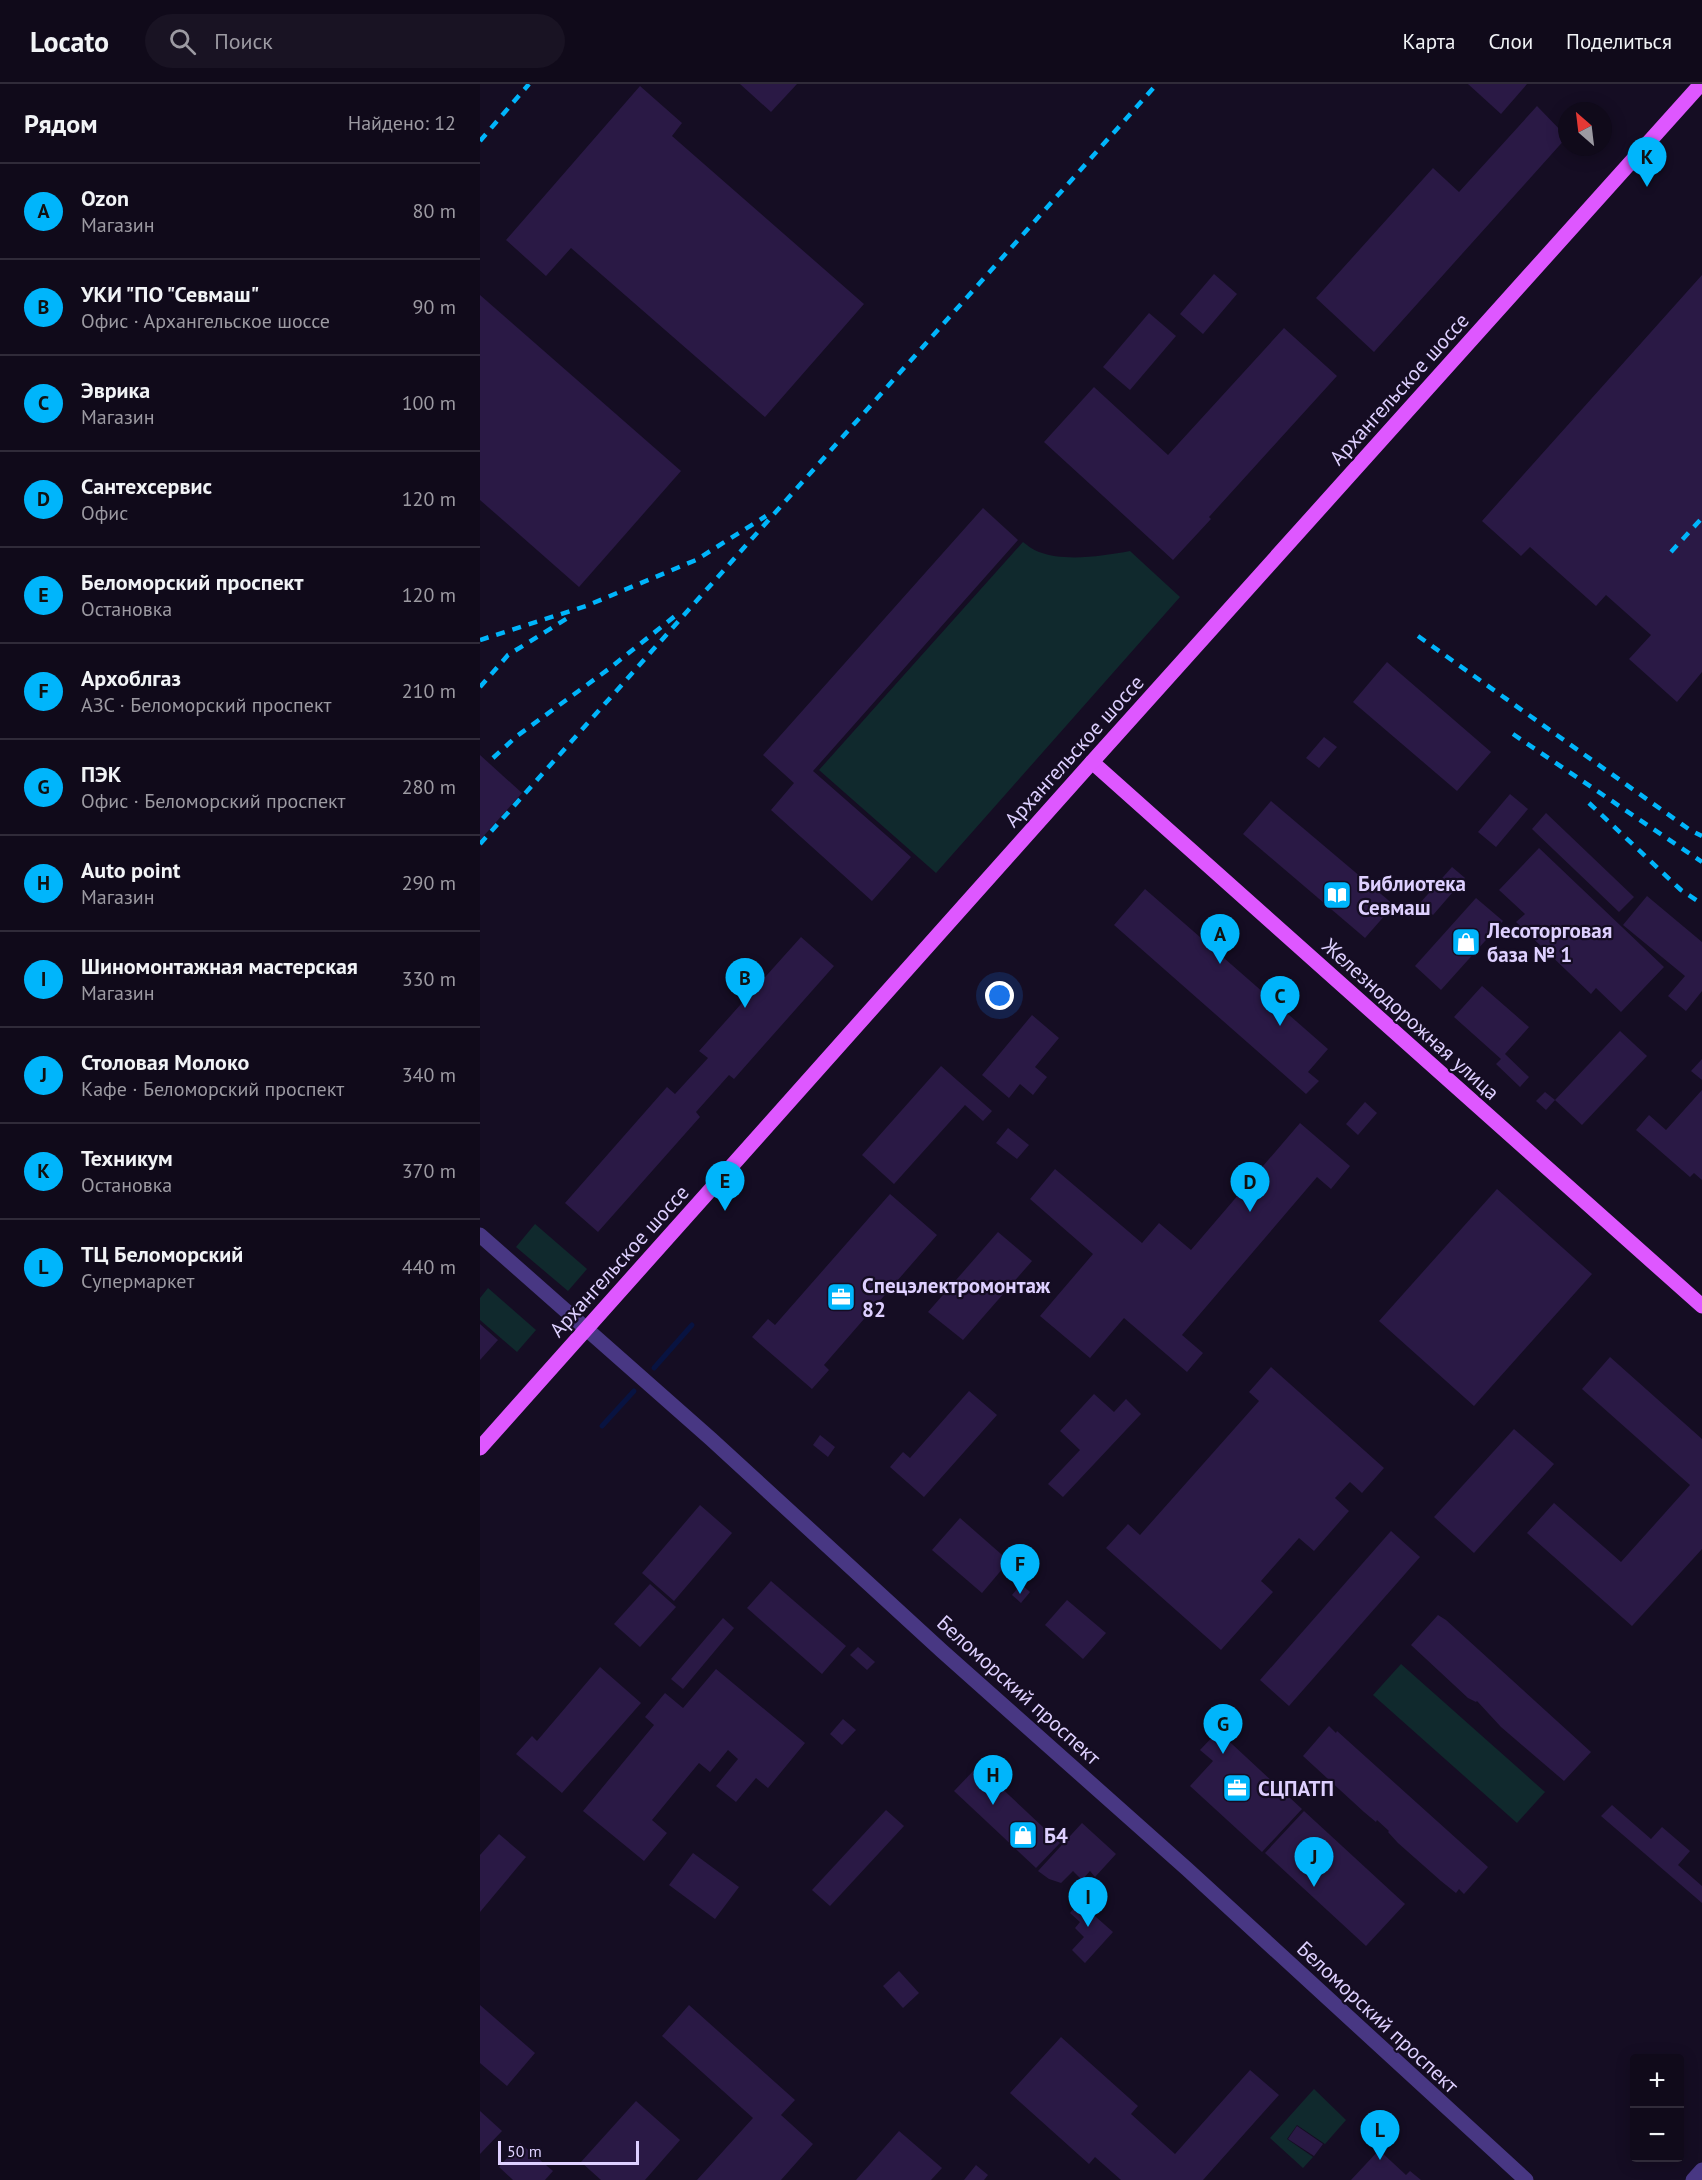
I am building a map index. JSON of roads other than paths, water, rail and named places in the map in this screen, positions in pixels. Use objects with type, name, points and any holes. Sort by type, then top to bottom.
[{"type":"main road","name":"Архангельское шоссе","points":[[480,1448],[1701,84]]},
{"type":"main road","name":"Железнодорожная улица","points":[[1092,762],[1702,1306]]},
{"type":"street","name":"Беломорский проспект","points":[[480,1235],[703,1432],[956,1663],[1187,1869],[1526,2180]]},
{"type":"street","points":[[1694,2180],[1702,2170]]},
{"type":"waterway","points":[[654,1368],[692,1325]]},
{"type":"waterway","points":[[602,1426],[634,1391]]},
{"type":"railway","points":[[480,141],[529,84]]},
{"type":"railway","points":[[480,844],[1157,84]]},
{"type":"railway","points":[[480,640],[586,606],[696,560],[766,516]]},
{"type":"railway","points":[[1671,552],[1702,518]]},
{"type":"railway","points":[[480,687],[508,655],[571,616]]},
{"type":"railway","points":[[493,758],[517,736],[610,668],[675,616]]},
{"type":"railway","points":[[1418,636],[1690,830],[1702,836]]},
{"type":"railway","points":[[1513,734],[1702,862]]},
{"type":"railway","points":[[1589,803],[1681,890],[1702,904]]},
{"type":"place","name":"Техникум","points":[[1647,187]]},
{"type":"place","name":"Библиотека Севмаш","points":[[1337,895]]},
{"type":"place","name":"Лесоторговая база № 1","points":[[1466,942]]},
{"type":"place","name":"Ozon","points":[[1220,964]]},
{"type":"place","name":"УКИ \"ПО \"Севмаш\"","points":[[745,1008]]},
{"type":"place","name":"Эврика","points":[[1280,1026]]},
{"type":"place","name":"Беломорский проспект","points":[[725,1211]]},
{"type":"place","name":"Сантехсервис","points":[[1250,1212]]},
{"type":"place","name":"Спецэлектромонтаж 82","points":[[841,1297]]},
{"type":"place","name":"Архоблгаз","points":[[1020,1594]]},
{"type":"place","name":"ПЭК","points":[[1223,1754]]},
{"type":"place","name":"СЦПАТП","points":[[1237,1788]]},
{"type":"place","name":"Auto point","points":[[993,1805]]},
{"type":"place","name":"Б4","points":[[1023,1835]]},
{"type":"place","name":"Столовая Молоко","points":[[1314,1887]]},
{"type":"place","name":"Шиномонтажная мастерская","points":[[1088,1927]]},
{"type":"place","name":"ТЦ Беломорский","points":[[1380,2160]]}]
